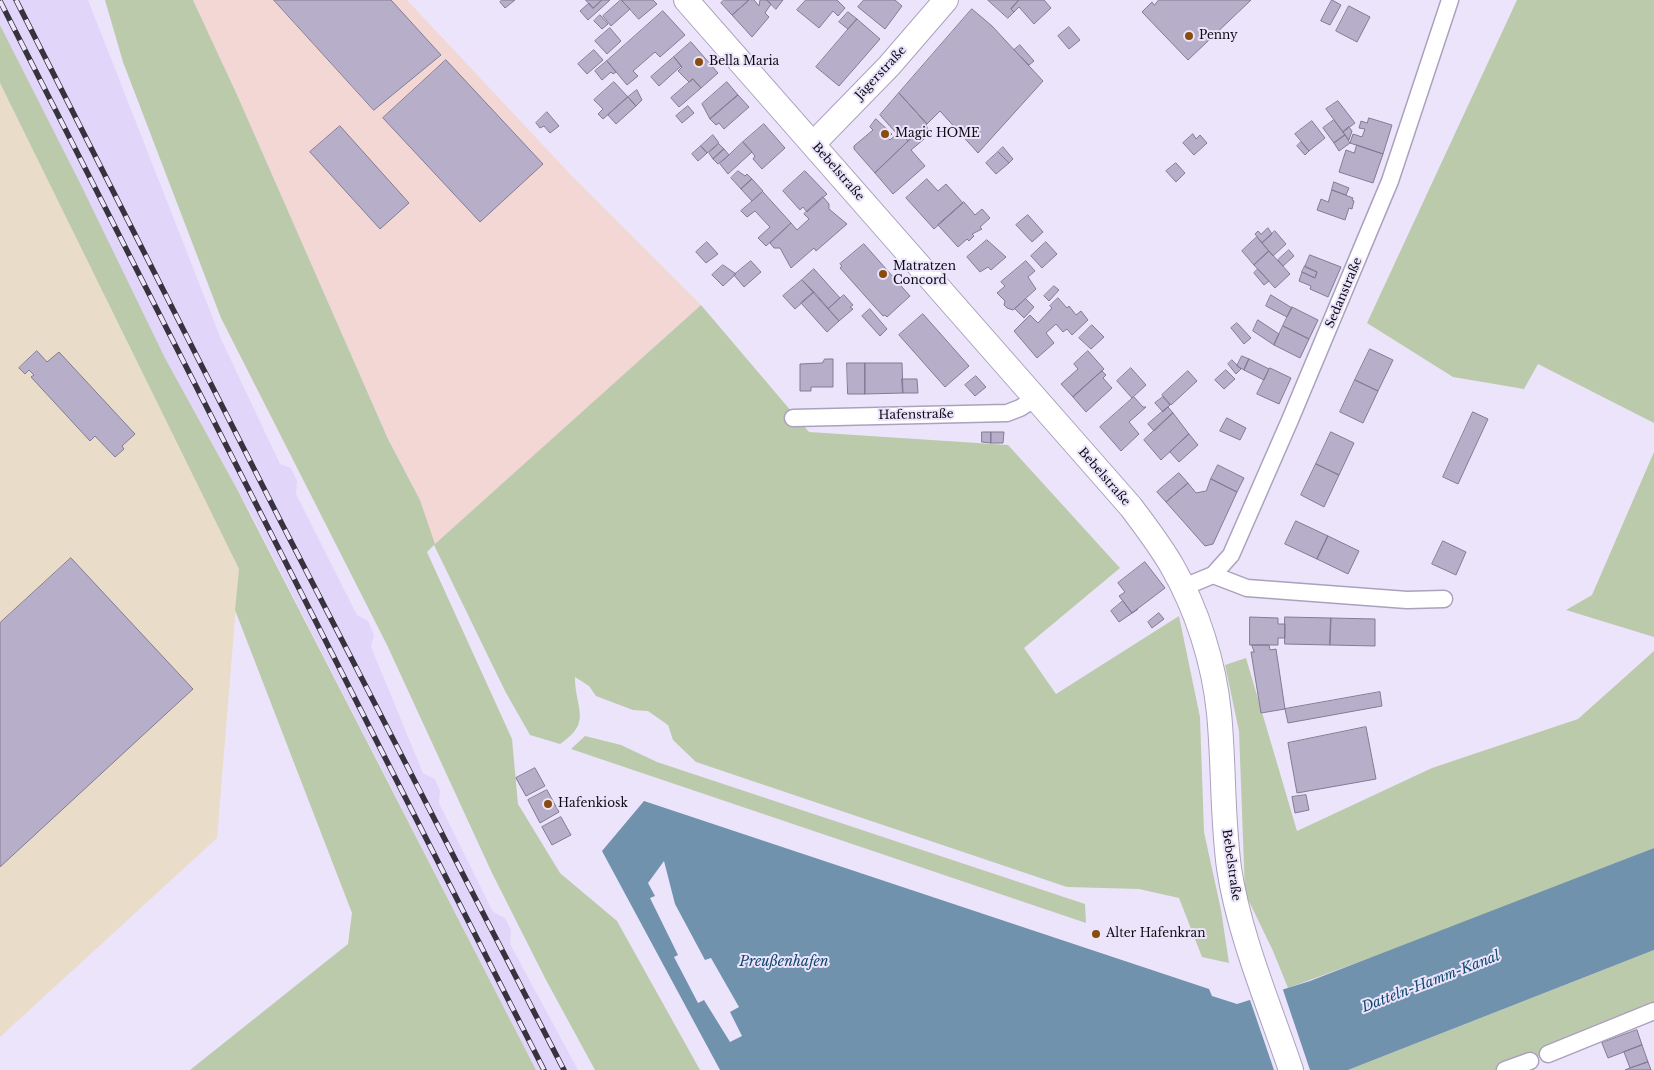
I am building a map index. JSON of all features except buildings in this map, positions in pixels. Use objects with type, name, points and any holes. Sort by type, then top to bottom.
[{"type":"main road","name":"Bebelstraße","points":[[686,0],[1131,508],[1155,539],[1184,586],[1203,638],[1211,667],[1219,712],[1230,868],[1235,900],[1291,1070]]},
{"type":"main road","name":"Jägerstraße","points":[[813,144],[889,66],[946,0]]},
{"type":"street","name":"Sedanstraße","points":[[1184,586],[1213,575],[1231,555],[1387,190],[1450,0]]},
{"type":"street","name":"Hafenstraße","points":[[793,418],[1007,413],[1020,408],[1036,398]]},
{"type":"street","points":[[1213,575],[1247,588],[1407,600],[1444,599]]},
{"type":"street","points":[[1548,1054],[1653,1014]]},
{"type":"street","points":[[1506,1070],[1530,1061]]},
{"type":"shaded area","points":[[0,0],[88,0],[221,339],[280,464],[291,468],[297,481],[296,494],[357,615],[368,621],[374,635],[371,647],[423,773],[435,779],[440,791],[439,803],[493,912],[505,918],[511,930],[510,944],[578,1070],[536,1070],[253,518],[165,358],[0,25]]},
{"type":"shaded area","points":[[193,0],[407,0],[571,175],[701,305],[435,545],[420,500],[388,439],[238,97]]},
{"type":"shaded area","points":[[0,83],[239,569],[217,838],[0,1037]]},
{"type":"green space","points":[[105,0],[193,0],[238,97],[388,439],[420,500],[435,544],[701,305],[809,432],[1008,445],[1120,568],[1024,648],[1056,694],[1179,616],[1200,717],[1204,832],[1221,910],[1229,963],[1202,957],[1179,898],[1139,889],[1067,887],[696,762],[673,740],[668,725],[648,711],[633,710],[596,696],[589,686],[575,677],[580,714],[576,729],[560,744],[530,735],[505,691],[434,545],[427,552],[512,739],[518,804],[560,873],[617,921],[700,1070],[595,1070],[546,980],[492,873],[387,645],[221,318],[123,62]]},
{"type":"green space","points":[[1517,0],[1654,0],[1654,423],[1538,364],[1524,389],[1453,377],[1367,323]]},
{"type":"green space","points":[[0,25],[80,183],[165,358],[237,489],[536,1070],[190,1070],[348,944],[352,913],[235,610],[239,569],[0,83]]},
{"type":"green space","points":[[1654,452],[1654,637],[1566,610],[1592,595]]},
{"type":"green space","points":[[1654,651],[1654,848],[1460,925],[1288,988],[1273,951],[1245,893],[1239,731],[1225,665],[1246,658],[1297,831],[1432,768],[1578,719]]},
{"type":"green space","points":[[585,736],[621,745],[657,762],[1085,904],[1086,923],[571,749]]},
{"type":"green space","points":[[1654,950],[1654,1009],[1503,1070],[1348,1070]]},
{"type":"water","name":"Preußenhafen","points":[[644,801],[1209,989],[1212,996],[1237,1004],[1310,981],[1654,848],[1654,950],[1348,1070],[720,1070],[602,851]]},
{"type":"pier","points":[[664,861],[675,904],[705,960],[711,958],[739,1007],[730,1012],[742,1036],[730,1042],[704,1000],[698,1003],[674,957],[678,955],[650,898],[655,896],[648,883]]},
{"type":"pier","points":[[1282,987],[1310,1070],[1274,1070],[1249,997]]},
{"type":"railway","points":[[16,0],[281,522],[564,1070]]},
{"type":"railway","points":[[0,1],[544,1070]]},
{"type":"place","name":"Penny","points":[[1189,36]]},
{"type":"place","name":"Bella Maria","points":[[699,62]]},
{"type":"place","name":"Magic HOME","points":[[885,134]]},
{"type":"place","name":"Matratzen Concord","points":[[883,274]]},
{"type":"place","name":"Hafenkiosk","points":[[548,804]]},
{"type":"place","name":"Alter Hafenkran","points":[[1096,934]]},
{"type":"water label","name":"Datteln-Hamm-Kanal","points":[[1431,982]]}]
